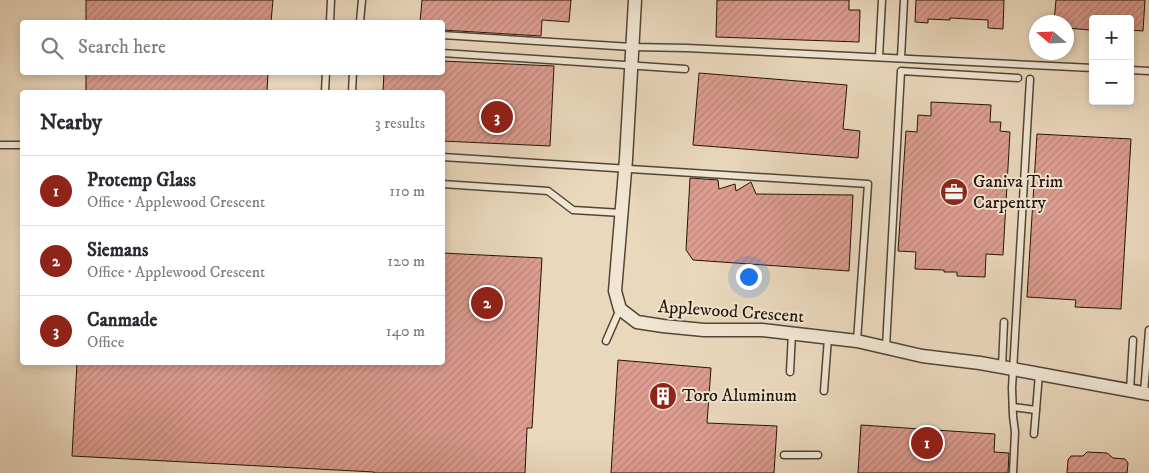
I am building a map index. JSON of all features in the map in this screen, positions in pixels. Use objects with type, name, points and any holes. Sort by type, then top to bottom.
[{"type":"street","points":[[620,309],[615,290],[622,213],[635,0]]},
{"type":"street","name":"Applewood Crescent","points":[[620,309],[637,322],[704,330],[762,330],[857,341],[922,356],[980,363],[1147,393]]},
{"type":"lane","points":[[330,20],[331,0]]},
{"type":"lane","points":[[360,20],[362,0]]},
{"type":"lane","points":[[879,57],[882,0]]},
{"type":"lane","points":[[901,58],[904,0]]},
{"type":"lane","points":[[445,35],[632,47],[697,48],[1089,68]]},
{"type":"lane","points":[[445,53],[685,69]]},
{"type":"lane","points":[[1134,70],[1149,71]]},
{"type":"lane","points":[[886,348],[901,72],[1018,78]]},
{"type":"lane","points":[[325,90],[326,75]]},
{"type":"lane","points":[[352,90],[353,75]]},
{"type":"lane","points":[[1007,368],[1030,79]]},
{"type":"lane","points":[[0,144],[20,145]]},
{"type":"lane","points":[[445,157],[868,184],[857,341]]},
{"type":"lane","points":[[445,184],[548,191],[573,210],[622,213]]},
{"type":"lane","points":[[606,341],[620,309]]},
{"type":"lane","points":[[1004,322],[1007,368],[1015,432],[1013,473]]},
{"type":"lane","points":[[1147,393],[1149,330]]},
{"type":"lane","points":[[790,372],[792,333]]},
{"type":"lane","points":[[824,391],[828,338]]},
{"type":"lane","points":[[1130,390],[1133,340]]},
{"type":"lane","points":[[1034,434],[1039,374]]},
{"type":"lane","points":[[1013,407],[1036,410]]},
{"type":"lane","points":[[784,454],[818,455]]},
{"type":"building","points":[[86,0],[273,0],[271,20],[86,20]]},
{"type":"building","points":[[422,0],[571,0],[569,22],[542,20],[541,36],[445,30],[445,20],[420,20]]},
{"type":"building","points":[[717,0],[849,0],[849,10],[860,10],[859,42],[716,37]]},
{"type":"building","points":[[916,0],[1004,0],[1003,29],[988,28],[988,20],[950,18],[950,20],[928,19],[928,23],[915,22]]},
{"type":"building","points":[[1056,0],[1145,0],[1143,31],[1134,30],[1134,15],[1089,15],[1089,30],[1074,29],[1074,15],[1055,15]]},
{"type":"building","points":[[445,61],[554,66],[550,146],[445,141],[445,90],[383,90],[384,75],[445,75]]},
{"type":"building","points":[[699,73],[847,85],[843,129],[860,131],[858,158],[693,145]]},
{"type":"building","points":[[86,75],[268,75],[267,90],[86,90]]},
{"type":"building","name":"Ganiva Trim Carpentry","points":[[931,102],[991,105],[990,122],[1001,122],[1000,131],[1010,132],[1003,255],[986,254],[985,277],[957,276],[957,272],[944,272],[944,270],[915,269],[916,252],[898,251],[906,131],[917,132],[918,115],[931,116]]},
{"type":"building","points":[[1037,134],[1131,139],[1121,309],[1075,307],[1076,300],[1027,297]]},
{"type":"building","points":[[690,178],[718,180],[719,189],[735,184],[736,191],[751,182],[756,194],[853,195],[849,271],[693,260],[686,250]]},
{"type":"building","points":[[445,253],[542,258],[532,428],[527,428],[525,473],[374,473],[72,456],[77,365],[445,365]]},
{"type":"building","name":"Toro Aluminum","points":[[618,360],[711,368],[707,423],[777,426],[774,473],[611,473]]},
{"type":"building","points":[[861,425],[995,434],[994,452],[1009,453],[1008,473],[858,473]]},
{"type":"building","points":[[1087,452],[1107,453],[1113,458],[1125,459],[1128,463],[1127,473],[1067,473],[1068,460],[1071,456],[1083,456]]},
{"type":"place","name":"Canmade","points":[[497,117]]},
{"type":"place","name":"Ganiva Trim Carpentry","points":[[954,192]]},
{"type":"place","name":"Siemans","points":[[487,303]]},
{"type":"place","name":"Toro Aluminum","points":[[663,396]]},
{"type":"place","name":"Protemp Glass","points":[[927,443]]}]
